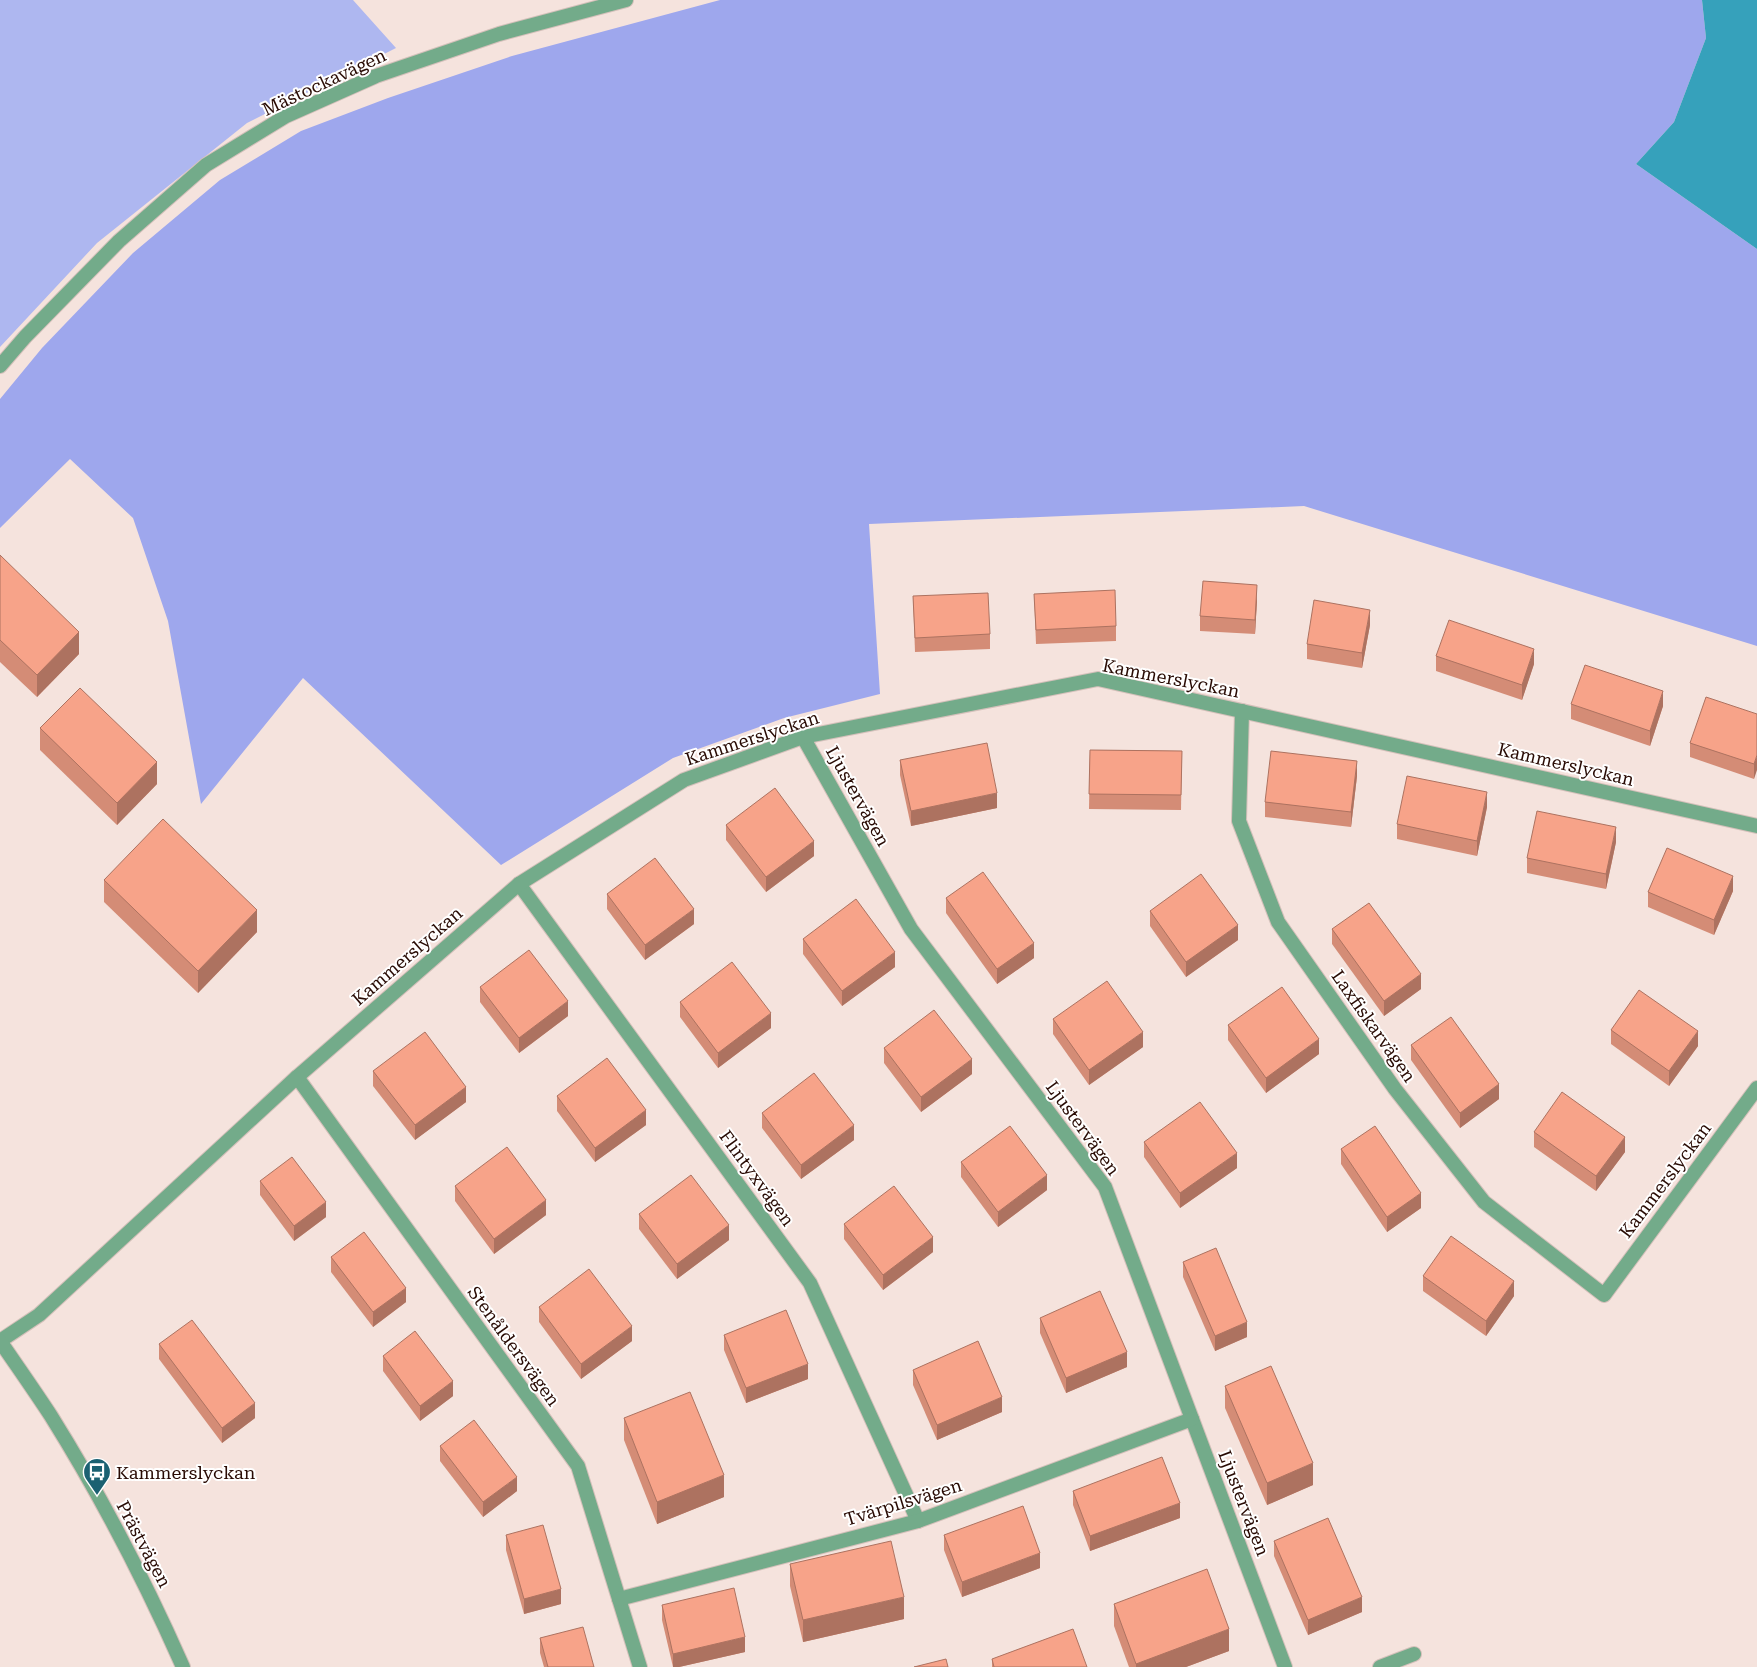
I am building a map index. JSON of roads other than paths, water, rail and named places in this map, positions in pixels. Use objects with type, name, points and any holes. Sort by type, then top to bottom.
[{"type":"street","name":"Mästockavägen","points":[[0,366],[25,337],[119,241],[206,165],[286,116],[385,72],[499,34],[626,0]]},
{"type":"street","name":"Kammerslyckan","points":[[0,1341],[39,1316],[297,1077],[519,884],[684,780],[804,737],[1098,679],[1757,826]]},
{"type":"street","name":"Laxfiskarvägen","points":[[1242,711],[1239,821],[1278,922],[1395,1089],[1484,1202],[1604,1295]]},
{"type":"street","name":"Ljustervägen","points":[[804,737],[911,929],[1105,1187],[1285,1667]]},
{"type":"street","name":"Flintyxvägen","points":[[519,884],[810,1283],[918,1521]]},
{"type":"street","name":"Stenåldersvägen","points":[[297,1077],[578,1466],[640,1667]]},
{"type":"street","name":"Kammerslyckan","points":[[1604,1295],[1757,1088]]},
{"type":"street","name":"Prästvägen","points":[[0,1341],[51,1416],[97,1496],[153,1599],[183,1667]]},
{"type":"street","name":"Tvärpilsvägen","points":[[619,1599],[918,1521],[1192,1419]]},
{"type":"street","points":[[1380,1667],[1414,1654]]},
{"type":"place","name":"Kammerslyckan","points":[[97,1496]]}]
